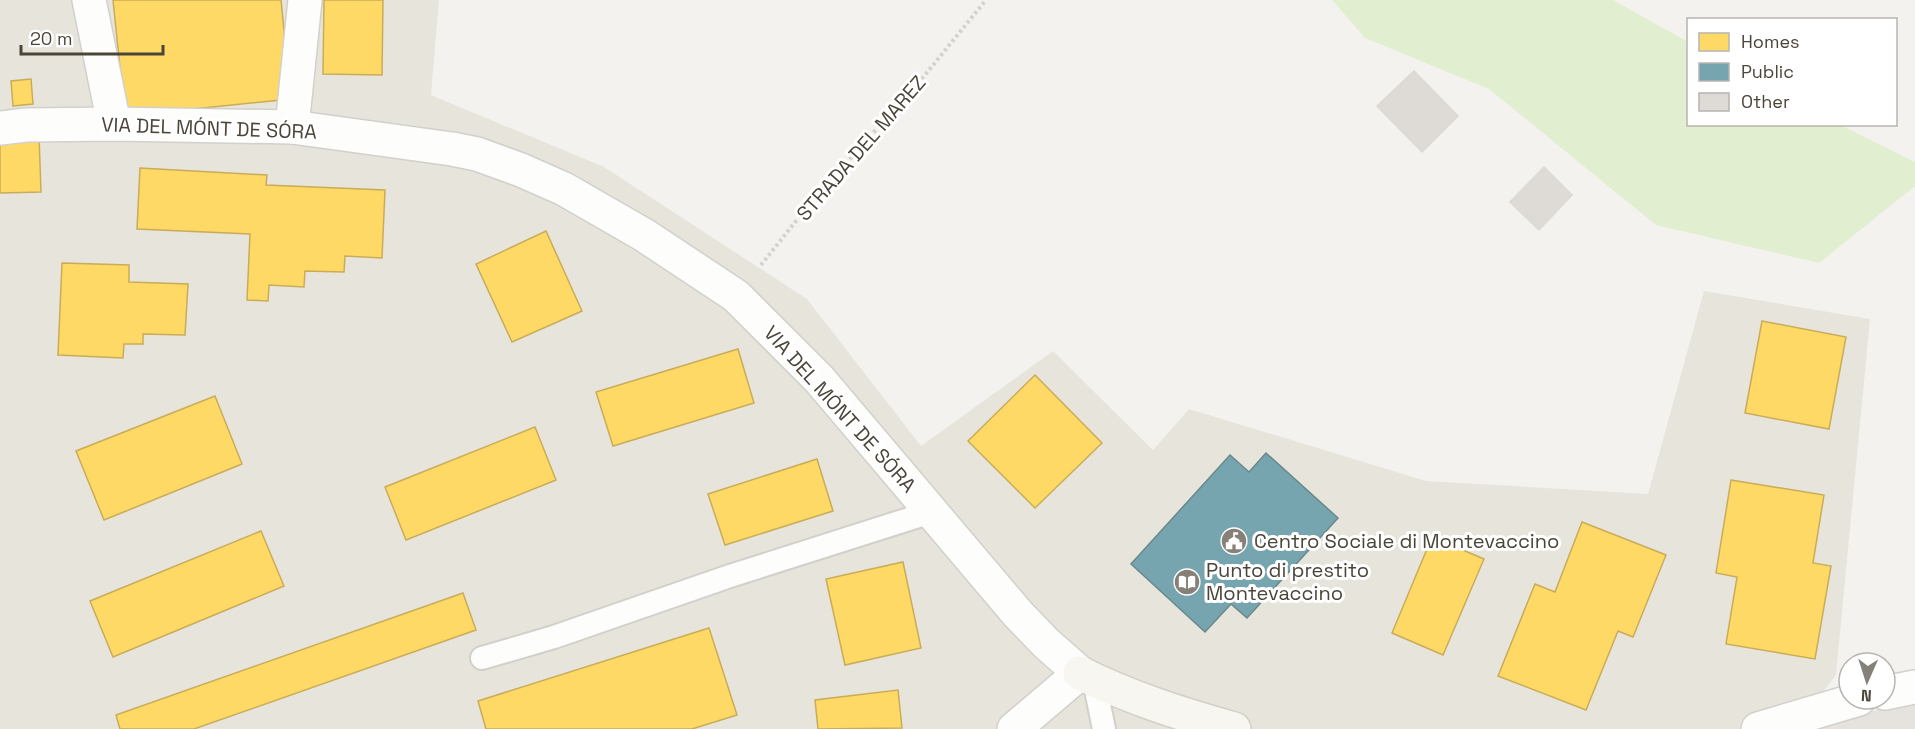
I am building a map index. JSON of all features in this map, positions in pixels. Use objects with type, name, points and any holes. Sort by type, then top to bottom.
[{"type":"street","points":[[89,0],[114,124]]},
{"type":"street","points":[[292,127],[305,0]]},
{"type":"street","name":"VIA DEL MÓNT DE SÓRA","points":[[0,128],[26,125],[114,124],[292,127],[477,154],[564,189],[644,235],[736,296],[819,379],[1018,614],[1047,644],[1087,676]]},
{"type":"street","points":[[1014,729],[1087,676],[1177,713],[1234,729]]},
{"type":"street","points":[[1897,691],[1915,687]]},
{"type":"street","points":[[1758,729],[1837,706]]},
{"type":"lane","name":"VIA DEL MÓNT DE SÓRA","points":[[482,658],[554,637],[730,576],[931,512]]},
{"type":"lane","points":[[1087,676],[1104,729]]},
{"type":"path","name":"STRADA DEL MAREZ","points":[[736,296],[812,201],[925,75],[986,0]]},
{"type":"shaded area","points":[[0,0],[439,0],[431,95],[604,167],[807,299],[921,446],[1053,351],[1153,450],[1189,409],[1426,481],[1648,494],[1704,291],[1870,319],[1836,675],[1794,729],[0,729]]},
{"type":"shaded area","points":[[1915,703],[1915,729],[1809,729],[1845,716],[1872,711],[1897,711],[1897,706]]},
{"type":"green space","points":[[1332,0],[1613,0],[1687,41],[1687,126],[1842,126],[1915,162],[1915,186],[1819,263],[1656,225],[1489,89],[1365,38]]},
{"type":"building: Homes","points":[[113,0],[281,0],[291,99],[125,116]]},
{"type":"building: Homes","points":[[324,0],[383,0],[382,75],[323,74]]},
{"type":"building: Homes","points":[[31,79],[33,104],[13,106],[11,81]]},
{"type":"building: Homes","points":[[39,136],[41,192],[0,193],[0,138]]},
{"type":"building: Homes","points":[[140,168],[267,175],[266,185],[385,190],[382,258],[345,256],[344,272],[305,271],[304,287],[269,285],[268,301],[247,300],[250,234],[137,229]]},
{"type":"building: Homes","points":[[546,231],[582,311],[512,342],[476,264]]},
{"type":"building: Homes","points":[[62,263],[129,265],[129,282],[188,284],[185,335],[143,334],[143,344],[124,344],[123,358],[58,355]]},
{"type":"building: Homes","points":[[1762,321],[1846,337],[1829,429],[1745,413]]},
{"type":"building: Homes","points":[[738,349],[754,403],[613,446],[596,392]]},
{"type":"building: Homes","points":[[1035,375],[1102,443],[1035,508],[968,441]]},
{"type":"building: Homes","points":[[215,396],[242,464],[104,520],[76,451]]},
{"type":"building: Homes","points":[[535,427],[556,480],[406,540],[385,487]]},
{"type":"building: Homes","points":[[817,459],[833,511],[725,545],[708,494]]},
{"type":"building: Homes","points":[[1731,480],[1824,495],[1813,563],[1831,566],[1815,659],[1726,644],[1737,577],[1716,573]]},
{"type":"building: Homes","points":[[1582,522],[1666,555],[1633,637],[1618,631],[1586,710],[1498,676],[1535,584],[1555,592]]},
{"type":"building: Homes","points":[[261,531],[284,586],[113,657],[90,601]]},
{"type":"building: Homes","points":[[1432,537],[1484,559],[1443,655],[1392,633]]},
{"type":"building: Homes","points":[[903,562],[921,648],[845,665],[826,579]]},
{"type":"building: Homes","points":[[463,593],[476,630],[194,729],[120,729],[116,715]]},
{"type":"building: Homes","points":[[709,628],[737,715],[692,729],[486,729],[478,701]]},
{"type":"building: Homes","points":[[898,690],[902,728],[818,729],[815,700]]},
{"type":"building: Public","name":"Centro Sociale di Montevaccino","points":[[1266,453],[1338,518],[1247,618],[1231,604],[1205,632],[1131,564],[1230,455],[1249,472]]},
{"type":"building: Other","points":[[1414,71],[1458,116],[1422,152],[1377,106]]},
{"type":"building: Other","points":[[1544,167],[1572,195],[1539,230],[1510,202]]},
{"type":"place","name":"Centro Sociale di Montevaccino","points":[[1234,541]]},
{"type":"place","name":"Punto di prestito Montevaccino","points":[[1187,582]]}]
